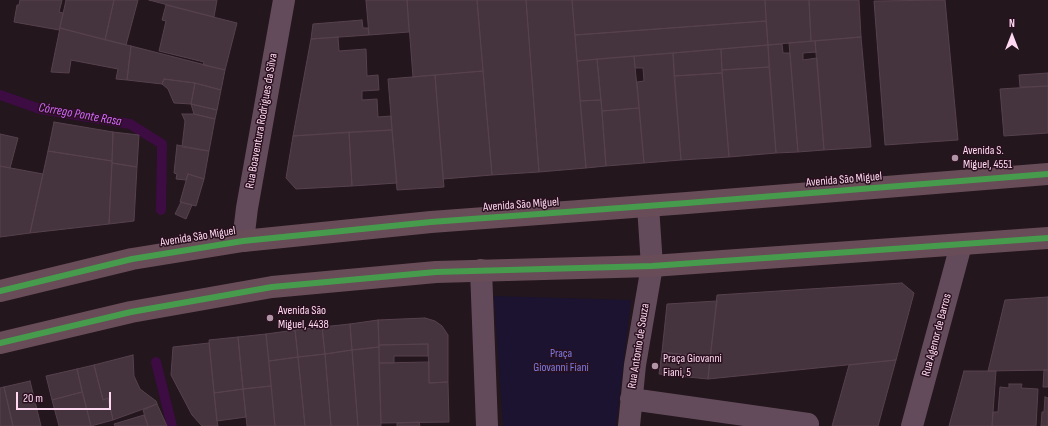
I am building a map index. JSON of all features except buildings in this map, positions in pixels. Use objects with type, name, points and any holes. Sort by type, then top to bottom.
[{"type":"main road","name":"Avenida São Miguel","points":[[0,291],[132,259],[242,241],[431,222],[1048,174]]},
{"type":"main road","points":[[0,343],[131,312],[272,287],[436,272],[652,266],[1048,238]]},
{"type":"street","name":"Rua Boaventura Rodrigues da Silva","points":[[242,241],[284,0]]},
{"type":"street","points":[[648,206],[652,266]]},
{"type":"street","name":"Rua Agenor de Barros","points":[[912,426],[961,244]]},
{"type":"street","name":"Rua Antonio de Souza","points":[[629,426],[635,365],[652,266]]},
{"type":"street","points":[[481,270],[487,426]]},
{"type":"street","points":[[631,399],[808,424]]},
{"type":"green space","name":"Praça Giovanni Fiani","points":[[494,296],[631,300],[616,426],[503,426]]},
{"type":"waterway","name":"Córrego Ponte Rasa","points":[[0,95],[40,109],[130,124],[162,144],[161,210]]},
{"type":"waterway","name":"Córrego Ponte Rasa","points":[[156,362],[172,426]]},
{"type":"cycle path","points":[[0,291],[132,259],[243,241],[431,222],[1048,174]]},
{"type":"cycle path","points":[[0,343],[131,312],[272,287],[436,272],[652,266],[1048,238]]},
{"type":"place","name":"Avenida S. Miguel, 4551","points":[[955,158]]},
{"type":"place","name":"Avenida São Miguel, 4438","points":[[270,318]]},
{"type":"place","name":"Praça Giovanni Fiani, 5","points":[[655,366]]}]
